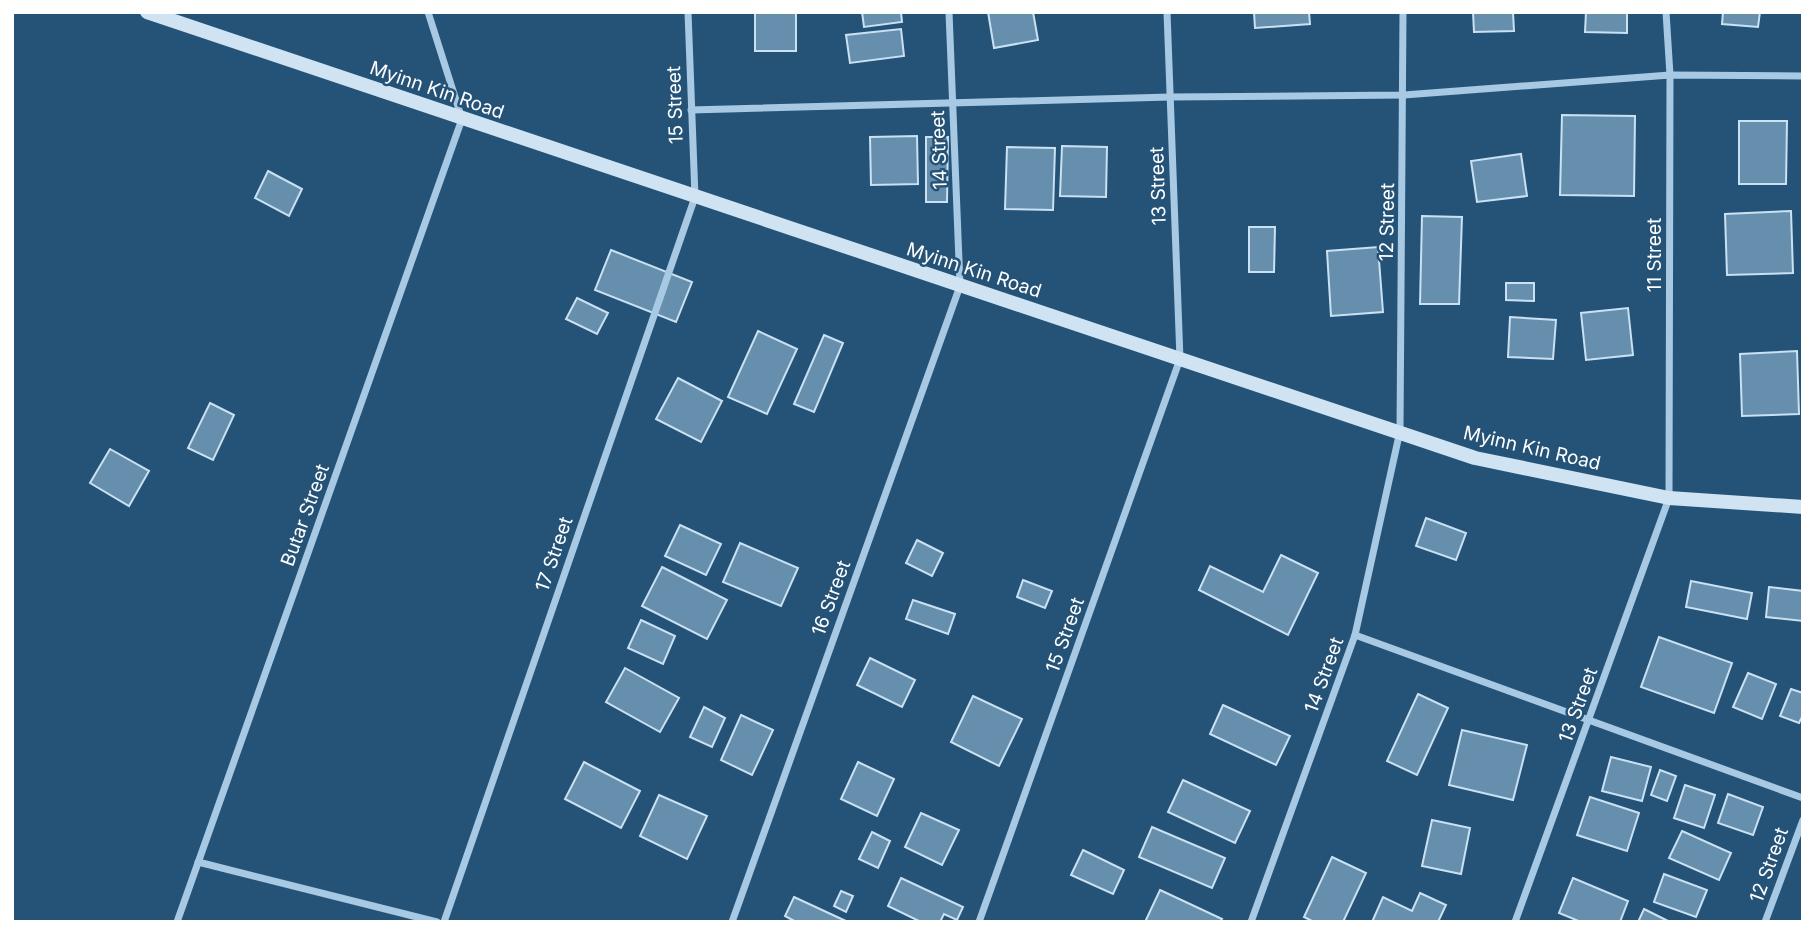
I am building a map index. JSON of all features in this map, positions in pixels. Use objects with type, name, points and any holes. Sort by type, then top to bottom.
[{"type":"street","name":"Myinn Kin Road","points":[[147,12],[1475,458],[1669,498],[1803,507]]},
{"type":"street","points":[[428,12],[462,119]]},
{"type":"street","name":"15 Street","points":[[688,12],[695,197]]},
{"type":"street","name":"14 Street","points":[[949,12],[960,286]]},
{"type":"street","name":"13 Street","points":[[1167,12],[1180,359]]},
{"type":"street","name":"12 Street","points":[[1400,431],[1403,12]]},
{"type":"street","name":"11 Street","points":[[1666,12],[1670,75],[1669,498]]},
{"type":"street","points":[[691,110],[1170,97],[1404,95],[1670,75],[1803,76]]},
{"type":"street","name":"Butar Street","points":[[177,922],[462,119]]},
{"type":"street","name":"17 Street","points":[[444,922],[695,197]]},
{"type":"street","name":"16 Street","points":[[732,922],[960,286]]},
{"type":"street","name":"15 Street","points":[[979,922],[1180,359]]},
{"type":"street","name":"14 Street","points":[[1251,922],[1355,635],[1400,431]]},
{"type":"street","name":"13 Street","points":[[1515,922],[1669,498]]},
{"type":"street","points":[[1355,635],[1803,798]]},
{"type":"street","name":"12 Street","points":[[1765,922],[1803,820]]},
{"type":"street","points":[[198,862],[437,922]]},
{"type":"building","points":[[755,12],[796,12],[796,51],[755,51]]},
{"type":"building","points":[[862,12],[901,12],[902,22],[864,27]]},
{"type":"building","points":[[988,12],[1033,12],[1038,40],[994,48]]},
{"type":"building","points":[[1254,12],[1309,12],[1310,24],[1255,28]]},
{"type":"building","points":[[1473,12],[1513,12],[1514,31],[1474,32]]},
{"type":"building","points":[[1586,12],[1627,12],[1627,33],[1585,32]]},
{"type":"building","points":[[1723,12],[1760,12],[1758,27],[1722,24]]},
{"type":"building","points":[[901,29],[904,56],[850,63],[846,35]]},
{"type":"building","points":[[1562,115],[1635,116],[1634,196],[1560,195]]},
{"type":"building","points":[[1739,121],[1787,121],[1786,184],[1739,184]]},
{"type":"building","points":[[917,136],[918,184],[871,185],[870,137]]},
{"type":"building","points":[[926,137],[948,137],[947,202],[926,202]]},
{"type":"building","points":[[1062,146],[1107,147],[1106,197],[1060,196]]},
{"type":"building","points":[[1007,147],[1055,148],[1053,210],[1005,209]]},
{"type":"building","points":[[1521,154],[1527,196],[1477,202],[1471,161]]},
{"type":"building","points":[[268,171],[302,189],[289,216],[255,198]]},
{"type":"building","points":[[1791,211],[1793,273],[1727,275],[1725,214]]},
{"type":"building","points":[[1422,216],[1462,217],[1459,304],[1420,304]]},
{"type":"building","points":[[1249,227],[1275,227],[1274,272],[1249,272]]},
{"type":"building","points":[[1378,247],[1383,312],[1331,316],[1327,251]]},
{"type":"building","points":[[611,250],[692,282],[676,322],[595,290]]},
{"type":"building","points":[[1506,283],[1534,283],[1534,301],[1506,300]]},
{"type":"building","points":[[577,298],[608,313],[597,334],[566,319]]},
{"type":"building","points":[[1628,308],[1633,355],[1586,360],[1581,313]]},
{"type":"building","points":[[1510,317],[1556,320],[1553,359],[1508,357]]},
{"type":"building","points":[[758,331],[797,349],[767,414],[728,397]]},
{"type":"building","points":[[824,335],[843,343],[814,412],[794,404]]},
{"type":"building","points":[[1797,351],[1799,414],[1742,416],[1740,354]]},
{"type":"building","points":[[678,378],[722,401],[701,442],[656,419]]},
{"type":"building","points":[[210,403],[234,415],[213,460],[188,448]]},
{"type":"building","points":[[110,449],[149,471],[129,506],[90,483]]},
{"type":"building","points":[[1426,518],[1466,533],[1456,560],[1416,546]]},
{"type":"building","points":[[680,525],[721,544],[706,575],[665,556]]},
{"type":"building","points":[[917,540],[943,553],[932,576],[906,563]]},
{"type":"building","points":[[740,543],[798,568],[781,606],[723,582]]},
{"type":"building","points":[[1281,555],[1318,573],[1288,635],[1199,590],[1210,566],[1263,592]]},
{"type":"building","points":[[662,567],[727,600],[707,639],[642,606]]},
{"type":"building","points":[[1023,580],[1052,591],[1045,608],[1017,597]]},
{"type":"building","points":[[1691,581],[1752,593],[1747,619],[1686,607]]},
{"type":"building","points":[[1769,587],[1803,591],[1803,621],[1766,617]]},
{"type":"building","points":[[913,600],[955,614],[948,634],[906,619]]},
{"type":"building","points":[[641,620],[675,636],[663,664],[628,648]]},
{"type":"building","points":[[1659,637],[1732,663],[1714,713],[1641,687]]},
{"type":"building","points":[[870,658],[915,680],[902,707],[857,685]]},
{"type":"building","points":[[625,668],[679,698],[660,732],[606,702]]},
{"type":"building","points":[[1748,673],[1776,684],[1762,719],[1733,707]]},
{"type":"building","points":[[1791,689],[1803,693],[1803,715],[1799,723],[1780,716]]},
{"type":"building","points":[[1418,694],[1448,708],[1417,775],[1387,761]]},
{"type":"building","points":[[973,696],[1022,719],[999,766],[951,742]]},
{"type":"building","points":[[1223,705],[1290,736],[1276,765],[1210,734]]},
{"type":"building","points":[[704,707],[725,718],[712,747],[690,737]]},
{"type":"building","points":[[741,715],[773,730],[752,775],[721,760]]},
{"type":"building","points":[[1462,730],[1527,745],[1513,800],[1449,785]]},
{"type":"building","points":[[1611,757],[1651,767],[1642,801],[1602,791]]},
{"type":"building","points":[[584,762],[640,791],[621,828],[565,799]]},
{"type":"building","points":[[858,762],[894,779],[877,816],[841,799]]},
{"type":"building","points":[[1660,770],[1676,776],[1667,801],[1651,795]]},
{"type":"building","points":[[1183,780],[1250,811],[1235,843],[1168,812]]},
{"type":"building","points":[[1685,785],[1715,795],[1704,828],[1674,818]]},
{"type":"building","points":[[1728,794],[1763,807],[1753,835],[1718,823]]},
{"type":"building","points":[[659,795],[707,816],[687,859],[640,836]]},
{"type":"building","points":[[1590,797],[1639,813],[1627,851],[1577,835]]},
{"type":"building","points":[[921,813],[959,830],[942,865],[905,847]]},
{"type":"building","points":[[1432,820],[1470,828],[1461,874],[1422,866]]},
{"type":"building","points":[[1152,827],[1225,858],[1212,888],[1139,857]]},
{"type":"building","points":[[1682,831],[1731,853],[1719,880],[1669,858]]},
{"type":"building","points":[[872,832],[890,841],[878,868],[859,859]]},
{"type":"building","points":[[1083,850],[1124,870],[1113,894],[1071,875]]},
{"type":"building","points":[[1332,857],[1366,873],[1343,922],[1314,922],[1304,917]]},
{"type":"building","points":[[1664,874],[1707,890],[1696,917],[1654,902]]},
{"type":"building","points":[[901,878],[963,907],[957,920],[944,914],[940,922],[921,922],[888,906]]},
{"type":"building","points":[[1573,878],[1628,901],[1620,922],[1581,922],[1559,913]]},
{"type":"building","points":[[1160,890],[1222,919],[1220,922],[1145,922]]},
{"type":"building","points":[[841,891],[853,896],[846,912],[834,906]]},
{"type":"building","points":[[1420,893],[1446,905],[1438,922],[1372,922],[1383,897],[1412,911]]},
{"type":"building","points":[[794,897],[848,922],[796,922],[785,916]]},
{"type":"building","points":[[1644,909],[1670,922],[1638,922]]}]
